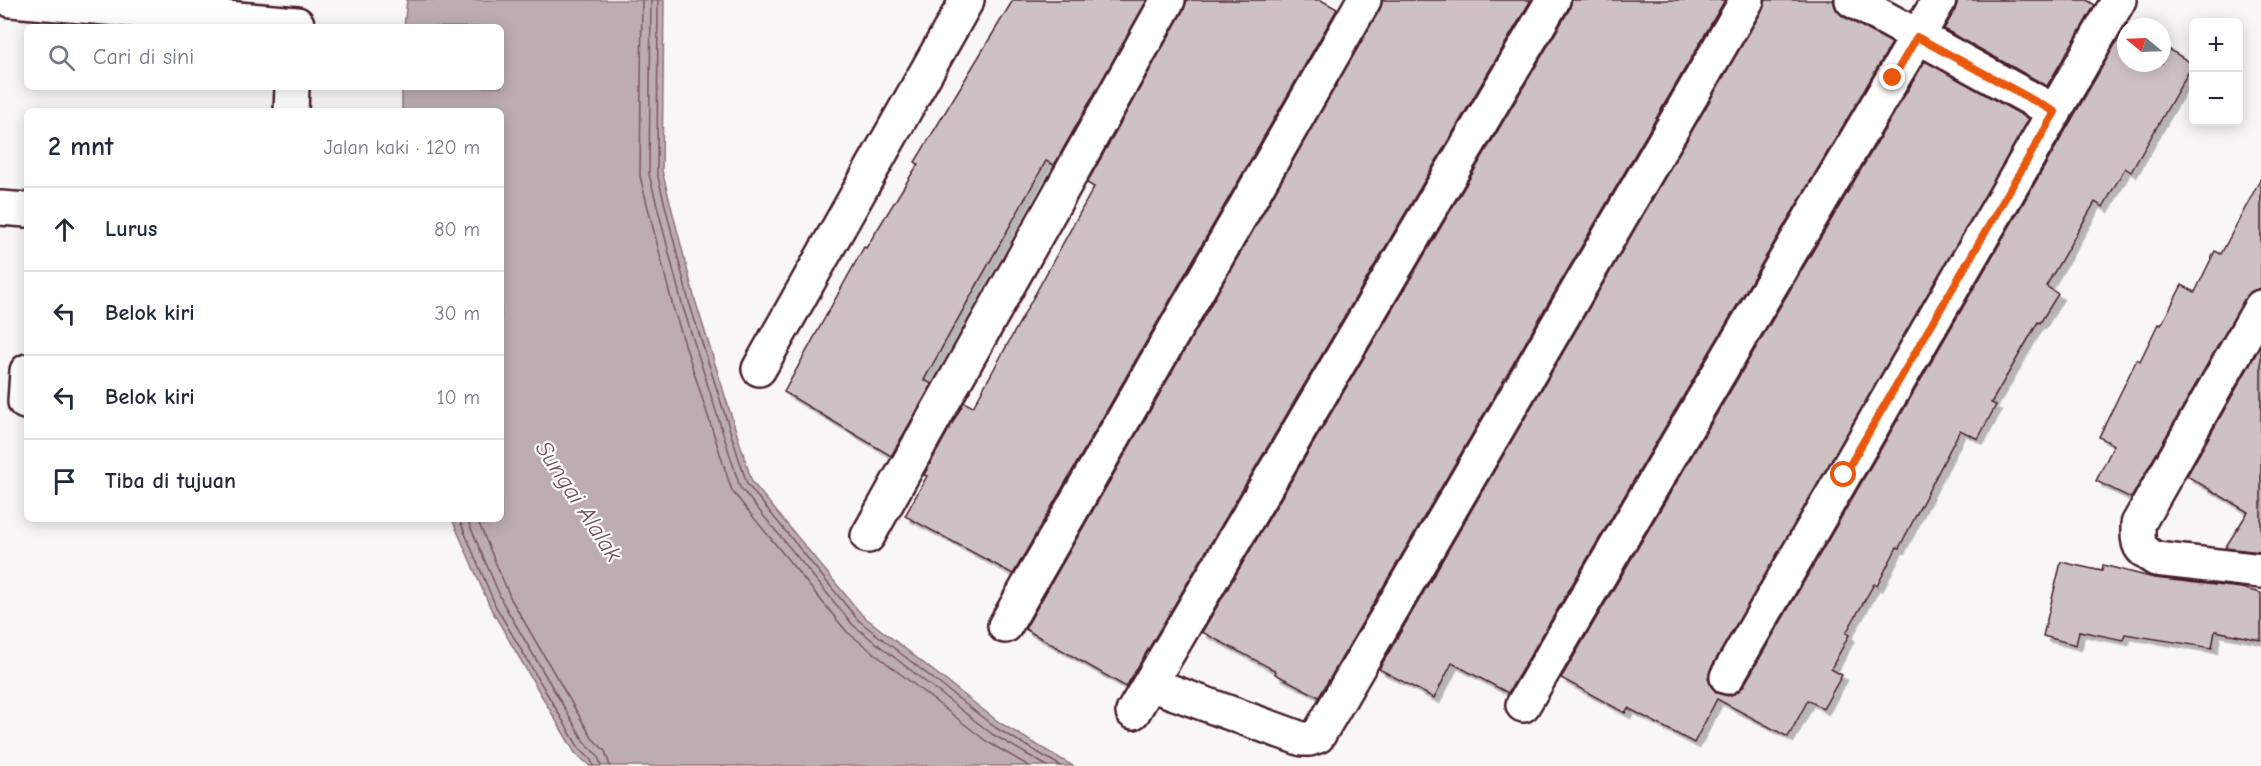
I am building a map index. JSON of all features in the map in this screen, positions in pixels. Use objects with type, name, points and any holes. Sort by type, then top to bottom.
[{"type":"street","points":[[11,0],[297,17]]},
{"type":"street","points":[[759,369],[967,0]]},
{"type":"street","points":[[868,536],[1168,0]]},
{"type":"street","points":[[1005,626],[1364,0]]},
{"type":"street","points":[[1133,712],[1553,0]]},
{"type":"street","points":[[1150,684],[1302,739],[1318,736],[1747,0]]},
{"type":"street","points":[[1852,0],[2055,112]]},
{"type":"street","points":[[1523,705],[1939,0]]},
{"type":"street","points":[[1726,677],[2119,0]]},
{"type":"street","points":[[291,108],[292,90]]},
{"type":"street","points":[[0,208],[24,210]]},
{"type":"street","points":[[2261,307],[2138,524],[2138,545],[2144,552],[2156,559],[2261,571]]},
{"type":"water","name":"Sungai Alalak","points":[[407,0],[664,0],[662,171],[695,300],[752,482],[862,615],[1000,723],[1073,766],[590,766],[575,753],[491,609],[453,522],[504,522],[504,108],[402,108],[402,90],[504,90],[504,24],[404,24]]},
{"type":"building","points":[[1013,0],[1147,0],[1054,165],[1046,161],[924,380],[932,384],[891,456],[784,392],[864,247],[866,248],[918,164],[915,162]]},
{"type":"building","points":[[1187,0],[1321,0],[1337,9],[1013,574],[905,516],[927,476],[924,475],[964,402],[973,407],[1094,187],[1087,183]]},
{"type":"building","points":[[1383,0],[1531,0],[1126,687],[1025,629],[1380,9]]},
{"type":"building","points":[[1572,0],[1725,0],[1319,697],[1275,674],[1276,671],[1202,632],[1569,10]]},
{"type":"building","points":[[1766,0],[1833,0],[1842,16],[1892,43],[1508,693],[1452,663],[1434,698],[1379,669],[1763,9]]},
{"type":"building","points":[[1958,0],[2087,0],[2095,5],[2047,86],[1944,29]]},
{"type":"building","points":[[2117,41],[2117,72],[2171,72],[2171,51],[2189,62],[2189,71],[2131,172],[2125,168],[2103,207],[2095,202],[2046,286],[2058,294],[2040,323],[2038,322],[1991,403],[1996,405],[1978,439],[1960,430],[1899,548],[1897,547],[1877,586],[1874,584],[1846,633],[1849,635],[1831,669],[1842,675],[1823,709],[1808,700],[1788,737],[1717,699],[1694,743],[1628,708],[1625,713],[1561,678],[1925,61],[2029,119],[1711,668],[1708,678],[1717,693],[1728,696],[1743,687]]},
{"type":"building","points":[[2261,178],[2261,288],[2252,291],[2245,298],[2131,498],[2096,481],[2114,445],[2099,437],[2137,359],[2140,361],[2158,324],[2161,325],[2182,285],[2195,292],[2215,251],[2221,254]]},
{"type":"building","points":[[2261,345],[2261,552],[2225,548],[2248,512],[2187,476]]},
{"type":"building","points":[[2061,562],[2102,571],[2103,565],[2154,578],[2241,588],[2261,593],[2261,640],[2215,631],[2212,648],[2125,634],[2123,640],[2079,631],[2076,645],[2043,636]]},
{"type":"route","points":[[1844,475],[2055,112],[1917,37],[1893,78]]}]
